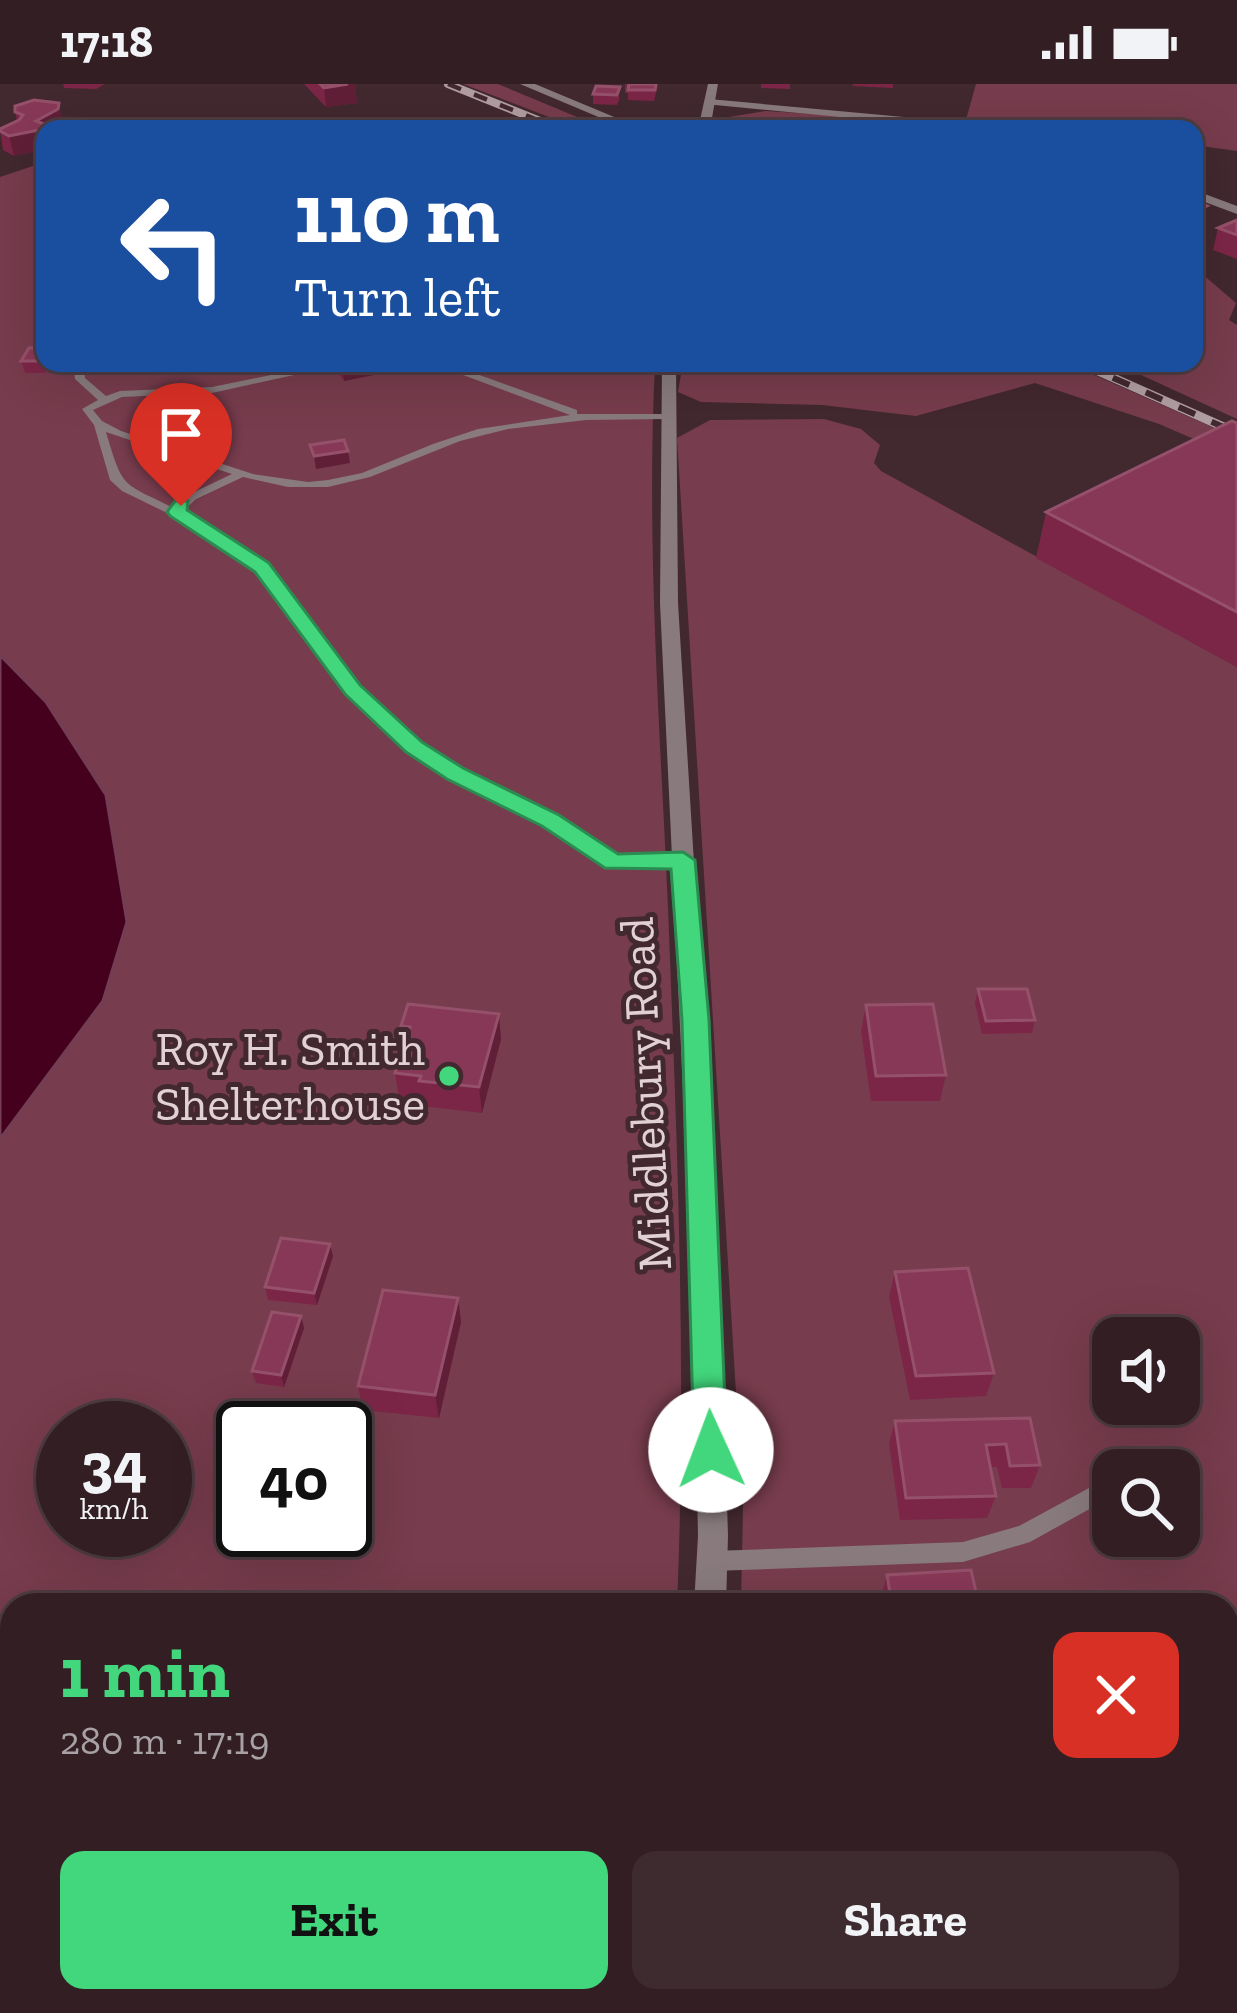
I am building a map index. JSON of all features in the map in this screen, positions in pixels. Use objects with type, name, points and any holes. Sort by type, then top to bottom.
[{"type":"street","points":[[525,84],[615,120]]},
{"type":"street","points":[[706,120],[713,84]]},
{"type":"street","points":[[709,102],[904,120]]},
{"type":"street","points":[[1203,197],[1237,210]]},
{"type":"street","name":"Middlebury Road","points":[[668,372],[666,416],[683,860],[706,1279],[711,1593]]},
{"type":"lane","points":[[79,372],[80,379],[103,399]]},
{"type":"lane","points":[[306,372],[246,386],[103,399],[87,409],[99,426],[114,478],[262,567],[353,689],[414,747],[550,821],[613,862],[683,860]]},
{"type":"lane","points":[[461,372],[579,414]]},
{"type":"lane","points":[[99,426],[240,475],[310,485],[354,481],[461,438],[579,414],[666,416]]},
{"type":"lane","points":[[177,512],[192,497],[240,475]]},
{"type":"lane","points":[[712,1561],[963,1552],[1022,1535],[1092,1497]]},
{"type":"shaded area","points":[[463,84],[498,84],[584,120],[557,120]]},
{"type":"shaded area","points":[[976,84],[1237,84],[1237,151],[1203,146],[1203,120],[966,120]]},
{"type":"shaded area","points":[[765,111],[915,120],[727,120]]},
{"type":"shaded area","points":[[36,165],[36,372],[655,372],[653,567],[680,1256],[677,1593],[0,1593],[0,1139],[13,1117],[46,702],[0,655],[0,177]]},
{"type":"shaded area","points":[[1203,275],[1236,303],[1229,320],[1237,325],[1237,419],[1135,372],[1203,372]]},
{"type":"shaded area","points":[[681,372],[1087,372],[1237,438],[1224,452],[1159,424],[1035,383],[916,416],[822,405],[701,402],[678,392]]},
{"type":"shaded area","points":[[824,419],[861,429],[880,445],[874,463],[881,471],[1237,667],[1237,1593],[741,1593],[743,1506],[677,438],[710,420]]},
{"type":"shaded area","points":[[0,655],[46,702],[106,795],[127,922],[103,1001],[0,1139]]},
{"type":"building","points":[[629,84],[656,84],[655,90],[628,90]]},
{"type":"building","points":[[596,86],[620,87],[617,95],[593,94]]},
{"type":"building","points":[[34,100],[59,103],[58,109],[36,120],[36,131],[9,136],[0,129],[23,115],[15,112],[15,106]]},
{"type":"building","points":[[1237,220],[1237,235],[1218,228]]},
{"type":"building","points":[[29,348],[36,348],[36,361],[21,361]]},
{"type":"building","points":[[1232,421],[1237,423],[1237,612],[1046,512]]},
{"type":"building","points":[[344,440],[348,451],[314,456],[310,445]]},
{"type":"building","points":[[978,989],[1027,989],[1035,1020],[986,1021]]},
{"type":"building","points":[[408,1004],[499,1014],[479,1087],[419,1081],[421,1076],[395,1073],[410,1027],[401,1026]]},
{"type":"building","points":[[933,1004],[946,1075],[876,1076],[866,1005]]},
{"type":"building","points":[[281,1238],[330,1244],[314,1293],[265,1287]]},
{"type":"building","points":[[968,1268],[994,1373],[916,1376],[895,1272]]},
{"type":"building","points":[[383,1290],[458,1298],[435,1395],[358,1386]]},
{"type":"building","points":[[272,1312],[301,1316],[281,1375],[252,1371]]},
{"type":"building","points":[[1030,1418],[1040,1465],[1010,1466],[1006,1444],[986,1445],[996,1496],[906,1498],[895,1421]]},
{"type":"building","points":[[971,1570],[976,1593],[890,1593],[887,1575]]},
{"type":"railway","points":[[448,84],[538,120]]},
{"type":"railway","points":[[1100,372],[1237,433]]},
{"type":"place","name":"Roy H. Smith Shelterhouse","points":[[449,1076]]},
{"type":"route","points":[[181,506],[177,512],[262,567],[353,689],[414,747],[550,821],[613,862],[683,860],[695,1020],[711,1450]]}]
